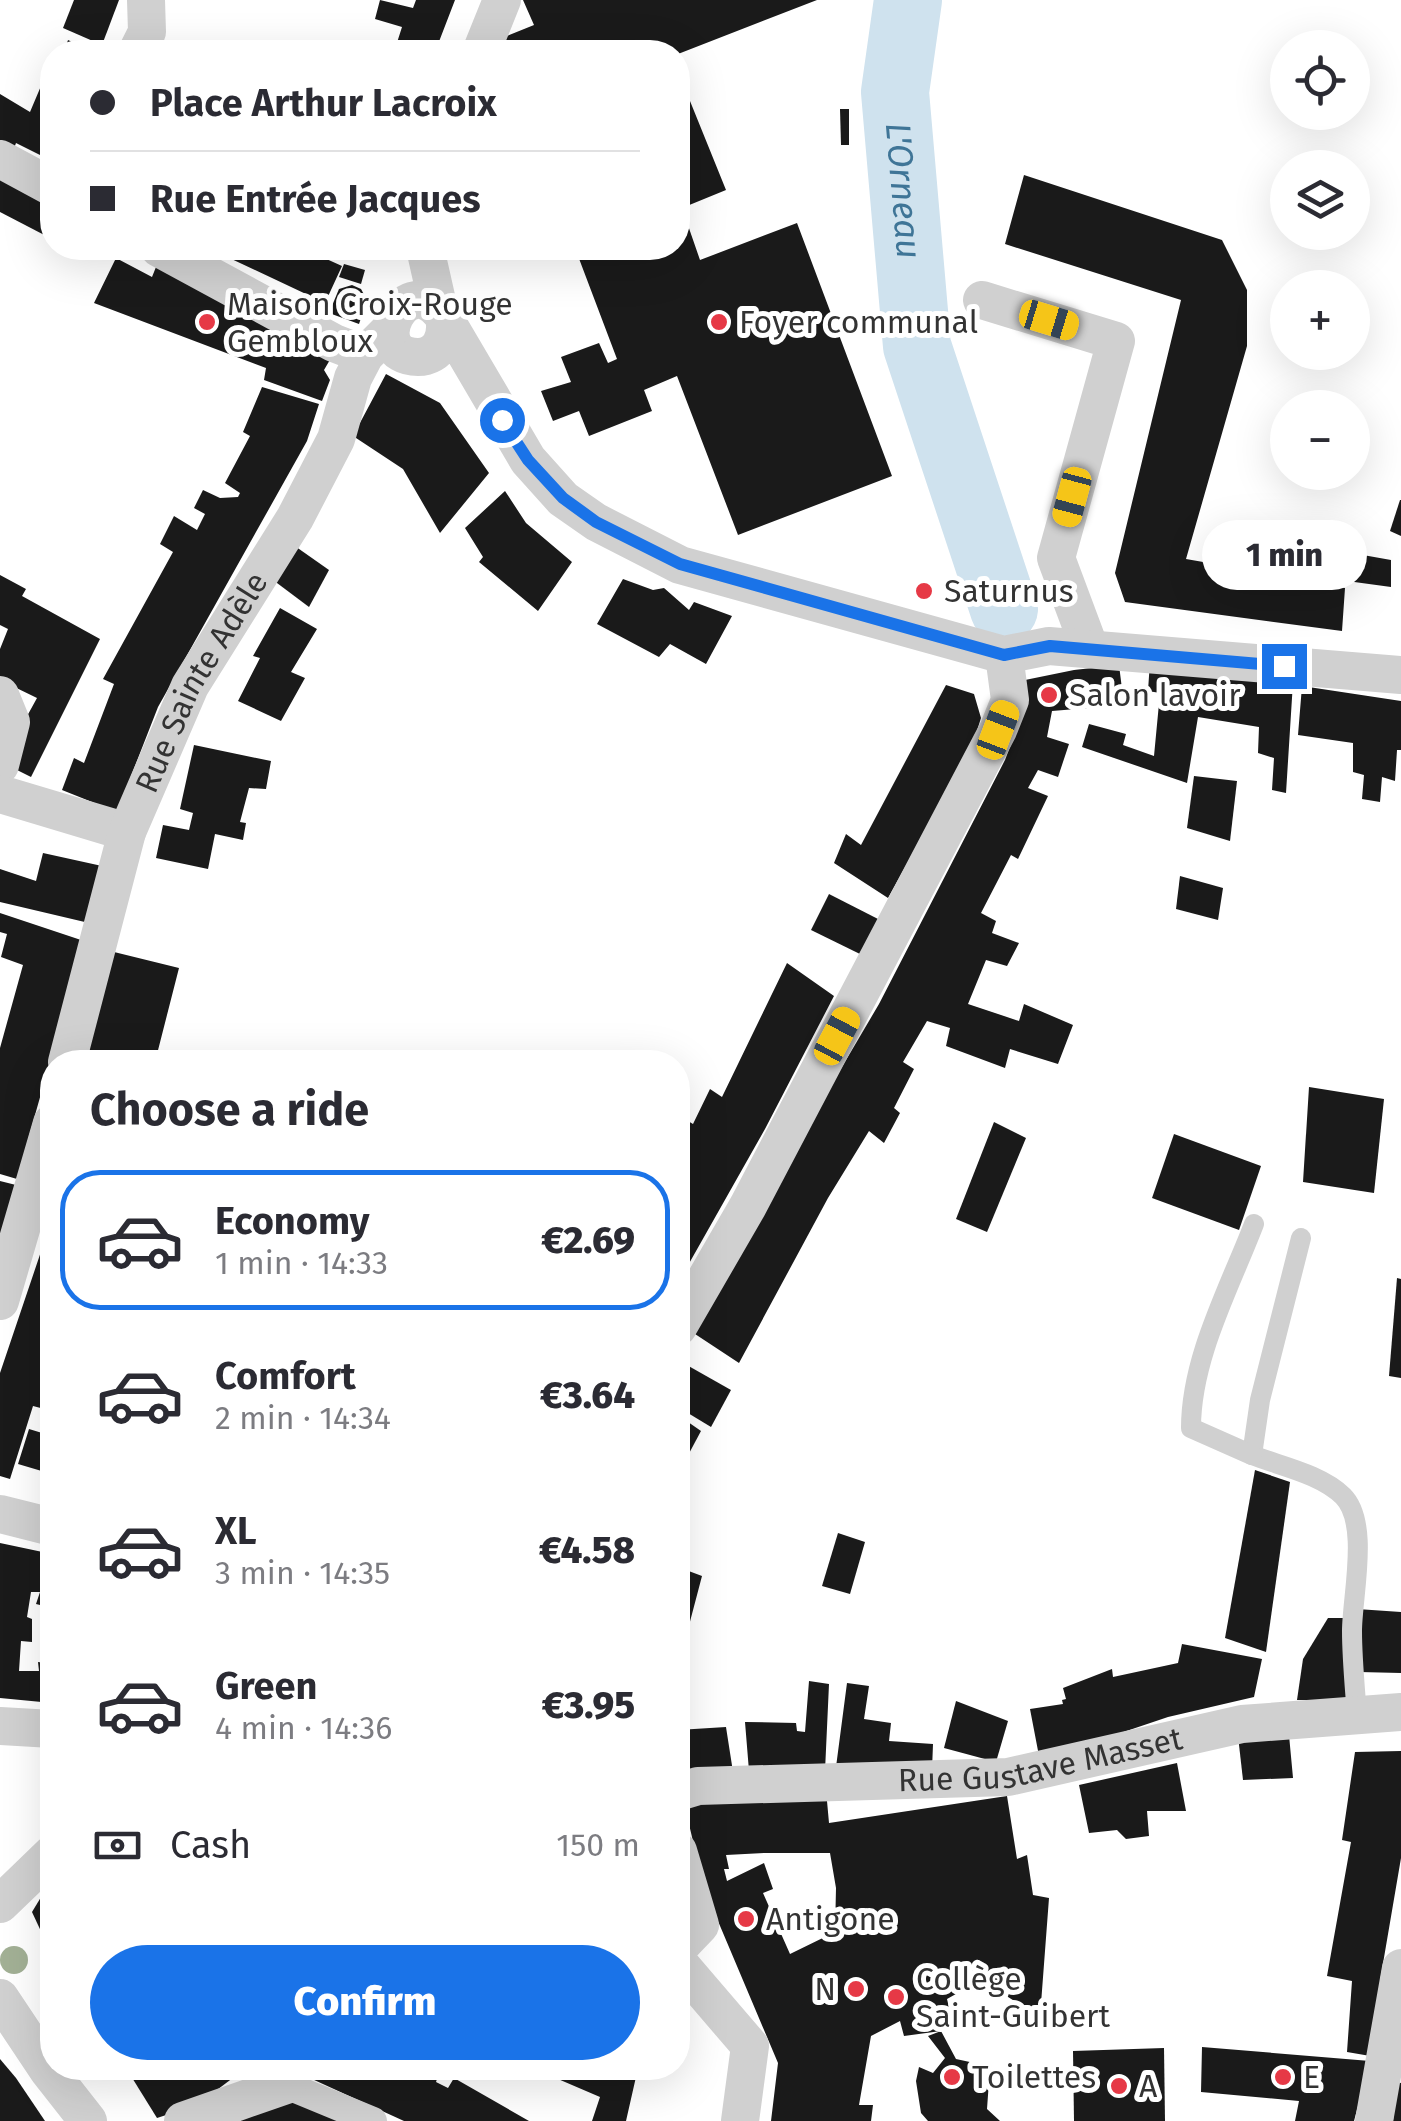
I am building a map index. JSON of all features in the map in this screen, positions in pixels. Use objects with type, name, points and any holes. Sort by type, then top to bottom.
[{"type":"street","points":[[142,40],[146,0]]},
{"type":"street","points":[[486,40],[502,0]]},
{"type":"street","points":[[0,159],[40,180]]},
{"type":"street","points":[[181,260],[334,343],[413,328]]},
{"type":"street","name":"Rue Sainte Adèle","points":[[71,1050],[128,832],[190,686],[295,518],[336,439],[353,378],[413,328],[410,260]]},
{"type":"street","points":[[413,328],[423,260]]},
{"type":"street","points":[[982,300],[1116,341],[1056,558],[1090,649]]},
{"type":"street","points":[[413,328],[502,420],[528,460],[563,498],[596,522],[680,564],[1004,655],[1050,646],[1401,675]]},
{"type":"street","points":[[690,1306],[748,1206],[998,730],[1010,700],[1004,655]]},
{"type":"street","points":[[0,694],[11,722],[0,765]]},
{"type":"street","points":[[0,794],[128,832]]},
{"type":"street","points":[[0,1301],[40,1164]]},
{"type":"street","points":[[0,1514],[40,1525]]},
{"type":"street","name":"Rue Gustave Masset","points":[[690,1788],[1008,1777],[1242,1724],[1401,1712]]},
{"type":"street","points":[[0,1726],[40,1728]]},
{"type":"street","points":[[0,1904],[40,1866]]},
{"type":"street","points":[[690,1891],[700,1925],[690,1935]]},
{"type":"street","points":[[1374,2121],[1401,1968]]},
{"type":"street","points":[[690,1976],[750,2046],[740,2121]]},
{"type":"street","points":[[0,1998],[40,2058]]},
{"type":"street","points":[[56,2080],[88,2121]]},
{"type":"street","points":[[183,2121],[281,2080]]},
{"type":"street","points":[[298,2080],[372,2121]]},
{"type":"lane","points":[[1254,1224],[1203,1356],[1191,1396],[1191,1428],[1311,1478],[1345,1497],[1358,1546],[1352,1626],[1357,1716]]},
{"type":"lane","points":[[1252,1455],[1260,1400],[1301,1238]]},
{"type":"building","points":[[74,0],[119,0],[104,40],[91,40],[63,28]]},
{"type":"building","points":[[380,0],[413,8],[416,0],[455,0],[440,40],[398,40],[402,27],[375,19]]},
{"type":"building","points":[[523,0],[817,0],[690,49],[690,40],[497,40],[534,25]]},
{"type":"building","points":[[40,88],[40,155],[16,143],[12,154],[0,147],[0,94],[30,112]]},
{"type":"building","name":"Foyer communal","points":[[690,101],[726,190],[690,205]]},
{"type":"building","points":[[840,109],[849,109],[849,145],[841,145]]},
{"type":"building","points":[[0,175],[40,196],[40,233],[0,212]]},
{"type":"building","points":[[1024,175],[1222,240],[1247,290],[1247,346],[1186,559],[1290,577],[1295,550],[1324,554],[1323,563],[1332,565],[1330,584],[1345,588],[1342,631],[1125,602],[1115,573],[1181,300],[1005,244]]},
{"type":"building","name":"Foyer communal","points":[[797,223],[892,476],[738,535],[677,376],[644,390],[652,411],[589,436],[579,411],[553,421],[541,391],[571,382],[561,357],[599,343],[608,363],[617,359],[580,260],[690,260],[690,231],[700,260]]},
{"type":"building","name":"Maison Croix-Rouge Gembloux","points":[[115,260],[152,277],[158,262],[290,335],[288,340],[331,358],[324,370],[330,380],[322,401],[264,380],[266,368],[94,303]]},
{"type":"building","points":[[234,260],[329,260],[342,266],[325,303]]},
{"type":"building","points":[[344,264],[365,270],[361,284],[339,277]]},
{"type":"building","points":[[352,285],[361,289],[367,300],[359,324],[329,313],[339,289]]},
{"type":"building","points":[[386,374],[440,403],[489,473],[440,533],[403,469],[353,436]]},
{"type":"building","points":[[262,387],[319,404],[307,441],[158,707],[117,812],[62,790],[74,758],[84,763],[114,684],[103,679],[173,552],[160,544],[174,516],[197,530],[205,514],[194,508],[203,490],[220,498],[238,497],[240,493],[225,483],[250,436],[243,432]]},
{"type":"building","points":[[505,491],[526,523],[572,562],[538,611],[479,562],[483,557],[465,528]]},
{"type":"building","points":[[1401,500],[1401,536],[1390,531]]},
{"type":"building","points":[[292,544],[329,570],[309,607],[273,580]]},
{"type":"building","points":[[1346,552],[1391,560],[1391,587],[1347,581]]},
{"type":"building","points":[[0,575],[26,589],[22,596],[100,639],[31,777],[13,768],[26,718],[37,698],[0,680],[0,649],[8,629],[0,625]]},
{"type":"building","points":[[623,579],[653,590],[664,588],[689,610],[694,602],[732,616],[706,664],[670,644],[659,657],[597,624]]},
{"type":"building","points":[[280,608],[317,629],[291,672],[305,678],[281,721],[238,701],[260,658],[253,656]]},
{"type":"building","points":[[1150,661],[1293,682],[1286,793],[1272,790],[1274,758],[1258,753],[1259,727],[1198,717],[1187,783],[1082,747],[1089,724],[1126,734],[1123,745],[1154,756],[1160,693],[1148,691]]},
{"type":"building","points":[[1119,665],[1124,705],[1052,711],[1047,737],[1069,744],[1058,777],[1038,770],[1028,788],[1048,796],[1018,859],[1011,855],[981,913],[996,921],[992,933],[1019,943],[1007,966],[986,960],[968,1004],[1019,1021],[1024,1004],[1073,1025],[1058,1064],[1010,1049],[1005,1068],[946,1046],[950,1028],[927,1021],[903,1062],[914,1069],[894,1108],[900,1113],[884,1143],[869,1131],[828,1198],[739,1363],[695,1334],[879,1004],[1005,760],[1017,729],[1025,680]]},
{"type":"building","points":[[946,685],[974,694],[981,718],[972,746],[888,898],[834,863],[846,834],[861,845]]},
{"type":"building","points":[[1302,686],[1401,701],[1401,750],[1397,750],[1395,781],[1382,777],[1380,802],[1362,799],[1364,775],[1353,772],[1353,743],[1298,735]]},
{"type":"building","points":[[194,745],[271,761],[266,789],[249,788],[240,822],[246,823],[243,840],[215,834],[208,869],[156,858],[163,825],[189,830],[193,813],[180,809]]},
{"type":"building","points":[[1194,776],[1237,781],[1230,841],[1187,828]]},
{"type":"building","points":[[43,853],[102,866],[89,923],[0,902],[0,869],[36,881]]},
{"type":"building","points":[[1180,876],[1223,888],[1218,920],[1176,909]]},
{"type":"building","points":[[829,894],[880,920],[862,955],[811,930]]},
{"type":"building","points":[[0,913],[84,941],[53,1050],[40,1050],[40,1097],[17,1179],[0,1174],[0,1048],[23,965],[1,957],[7,934],[0,932]]},
{"type":"building","points":[[110,951],[179,968],[158,1050],[85,1050]]},
{"type":"building","points":[[787,963],[834,996],[690,1262],[690,1122],[693,1124],[710,1089],[722,1097]]},
{"type":"building","points":[[1309,1087],[1384,1099],[1374,1193],[1303,1182]]},
{"type":"building","points":[[994,1122],[1026,1138],[987,1232],[956,1219]]},
{"type":"building","points":[[1174,1134],[1261,1166],[1239,1230],[1152,1198]]},
{"type":"building","points":[[0,1181],[16,1185],[0,1243]]},
{"type":"building","points":[[40,1255],[40,1408],[33,1406],[10,1479],[0,1476],[0,1373]]},
{"type":"building","points":[[1397,1278],[1401,1279],[1401,1378],[1389,1376]]},
{"type":"building","points":[[690,1367],[731,1390],[711,1427],[690,1414]]},
{"type":"building","points":[[690,1423],[701,1431],[690,1452]]},
{"type":"building","points":[[29,1429],[40,1432],[40,1471],[18,1464]]},
{"type":"building","points":[[1255,1470],[1290,1482],[1266,1652],[1225,1638]]},
{"type":"building","points":[[838,1533],[865,1542],[850,1594],[822,1586]]},
{"type":"building","points":[[0,1543],[40,1551],[40,1592],[31,1592],[27,1617],[32,1619],[32,1642],[21,1641],[19,1671],[39,1671],[40,1662],[40,1702],[0,1698]]},
{"type":"building","points":[[690,1572],[702,1576],[690,1622]]},
{"type":"building","points":[[1357,1609],[1401,1612],[1401,1673],[1359,1672]]},
{"type":"building","points":[[1328,1618],[1345,1618],[1347,1700],[1297,1700],[1303,1659]]},
{"type":"building","points":[[1182,1644],[1262,1659],[1254,1697],[1168,1717],[1070,1750],[1039,1756],[1030,1709],[1063,1704],[1063,1688],[1112,1669],[1113,1677],[1178,1663]]},
{"type":"building","points":[[809,1681],[829,1684],[825,1771],[749,1771],[745,1722],[796,1723],[797,1731],[805,1732]]},
{"type":"building","points":[[847,1683],[869,1686],[864,1719],[891,1723],[889,1741],[933,1744],[932,1770],[836,1767]]},
{"type":"building","points":[[956,1701],[1008,1721],[996,1762],[944,1748]]},
{"type":"building","points":[[726,1727],[733,1772],[690,1776],[690,1729]]},
{"type":"building","points":[[1289,1735],[1293,1778],[1243,1780],[1238,1736]]},
{"type":"building","points":[[1401,1751],[1401,1858],[1380,1981],[1396,1984],[1382,2058],[1347,2052],[1352,1981],[1327,1976],[1351,1842],[1342,1840],[1355,1752]]},
{"type":"building","points":[[1177,1763],[1186,1811],[1147,1811],[1149,1836],[1126,1839],[1117,1830],[1089,1833],[1079,1785]]},
{"type":"building","name":"N","points":[[758,1796],[827,1801],[829,1823],[1007,1796],[1017,1859],[1027,1855],[1033,1895],[1049,1898],[1040,2017],[981,1980],[947,1999],[954,2029],[904,2036],[900,2021],[871,2036],[859,2105],[873,2105],[871,2121],[771,2121],[778,2063],[700,1871],[690,1828],[690,1802]],"holes":[[[830,1853],[836,1888],[835,1932],[790,1954],[763,1893],[773,1889],[764,1863],[727,1881],[726,1855]]]},
{"type":"building","points":[[40,1899],[40,1929],[32,1912]]},
{"type":"building","name":"Toilettes","points":[[941,2031],[956,2059],[979,2064],[989,2081],[987,2109],[1000,2121],[928,2121],[921,2113],[916,2081],[919,2067],[933,2073],[945,2058],[928,2036]]},
{"type":"building","name":"E","points":[[1202,2047],[1370,2061],[1354,2121],[1295,2121],[1299,2101],[1201,2092]]},
{"type":"building","name":"A","points":[[1164,2048],[1165,2121],[1074,2121],[1073,2051]]},
{"type":"building","points":[[0,2059],[16,2078],[45,2121],[0,2121]]},
{"type":"building","points":[[133,2080],[230,2080],[197,2105],[157,2118]]},
{"type":"building","points":[[314,2080],[437,2080],[448,2088],[453,2080],[457,2080],[529,2121],[404,2121]]},
{"type":"building","points":[[560,2080],[635,2080],[626,2121],[592,2121],[600,2097]]},
{"type":"building","points":[[1397,2082],[1401,2083],[1401,2121],[1393,2121]]},
{"type":"building","points":[[289,2101],[355,2121],[203,2121]]},
{"type":"waterway","name":"L'Orneau","points":[[908,0],[895,92],[917,346],[1004,609]]},
{"type":"place","name":"Maison Croix-Rouge Gembloux","points":[[207,322]]},
{"type":"place","name":"Foyer communal","points":[[719,322]]},
{"type":"place","name":"Saturnus","points":[[924,591]]},
{"type":"place","name":"Salon lavoir","points":[[1049,695]]},
{"type":"place","name":"Antigone","points":[[746,1919]]},
{"type":"place","name":"N","points":[[856,1989]]},
{"type":"place","name":"Collège Saint-Guibert","points":[[896,1997]]},
{"type":"place","name":"Toilettes","points":[[952,2077]]},
{"type":"place","name":"E","points":[[1283,2077]]},
{"type":"place","name":"A","points":[[1119,2086]]},
{"type":"route","points":[[502,420],[528,460],[563,498],[596,522],[680,564],[1004,655],[1050,646],[1284,666]]}]
